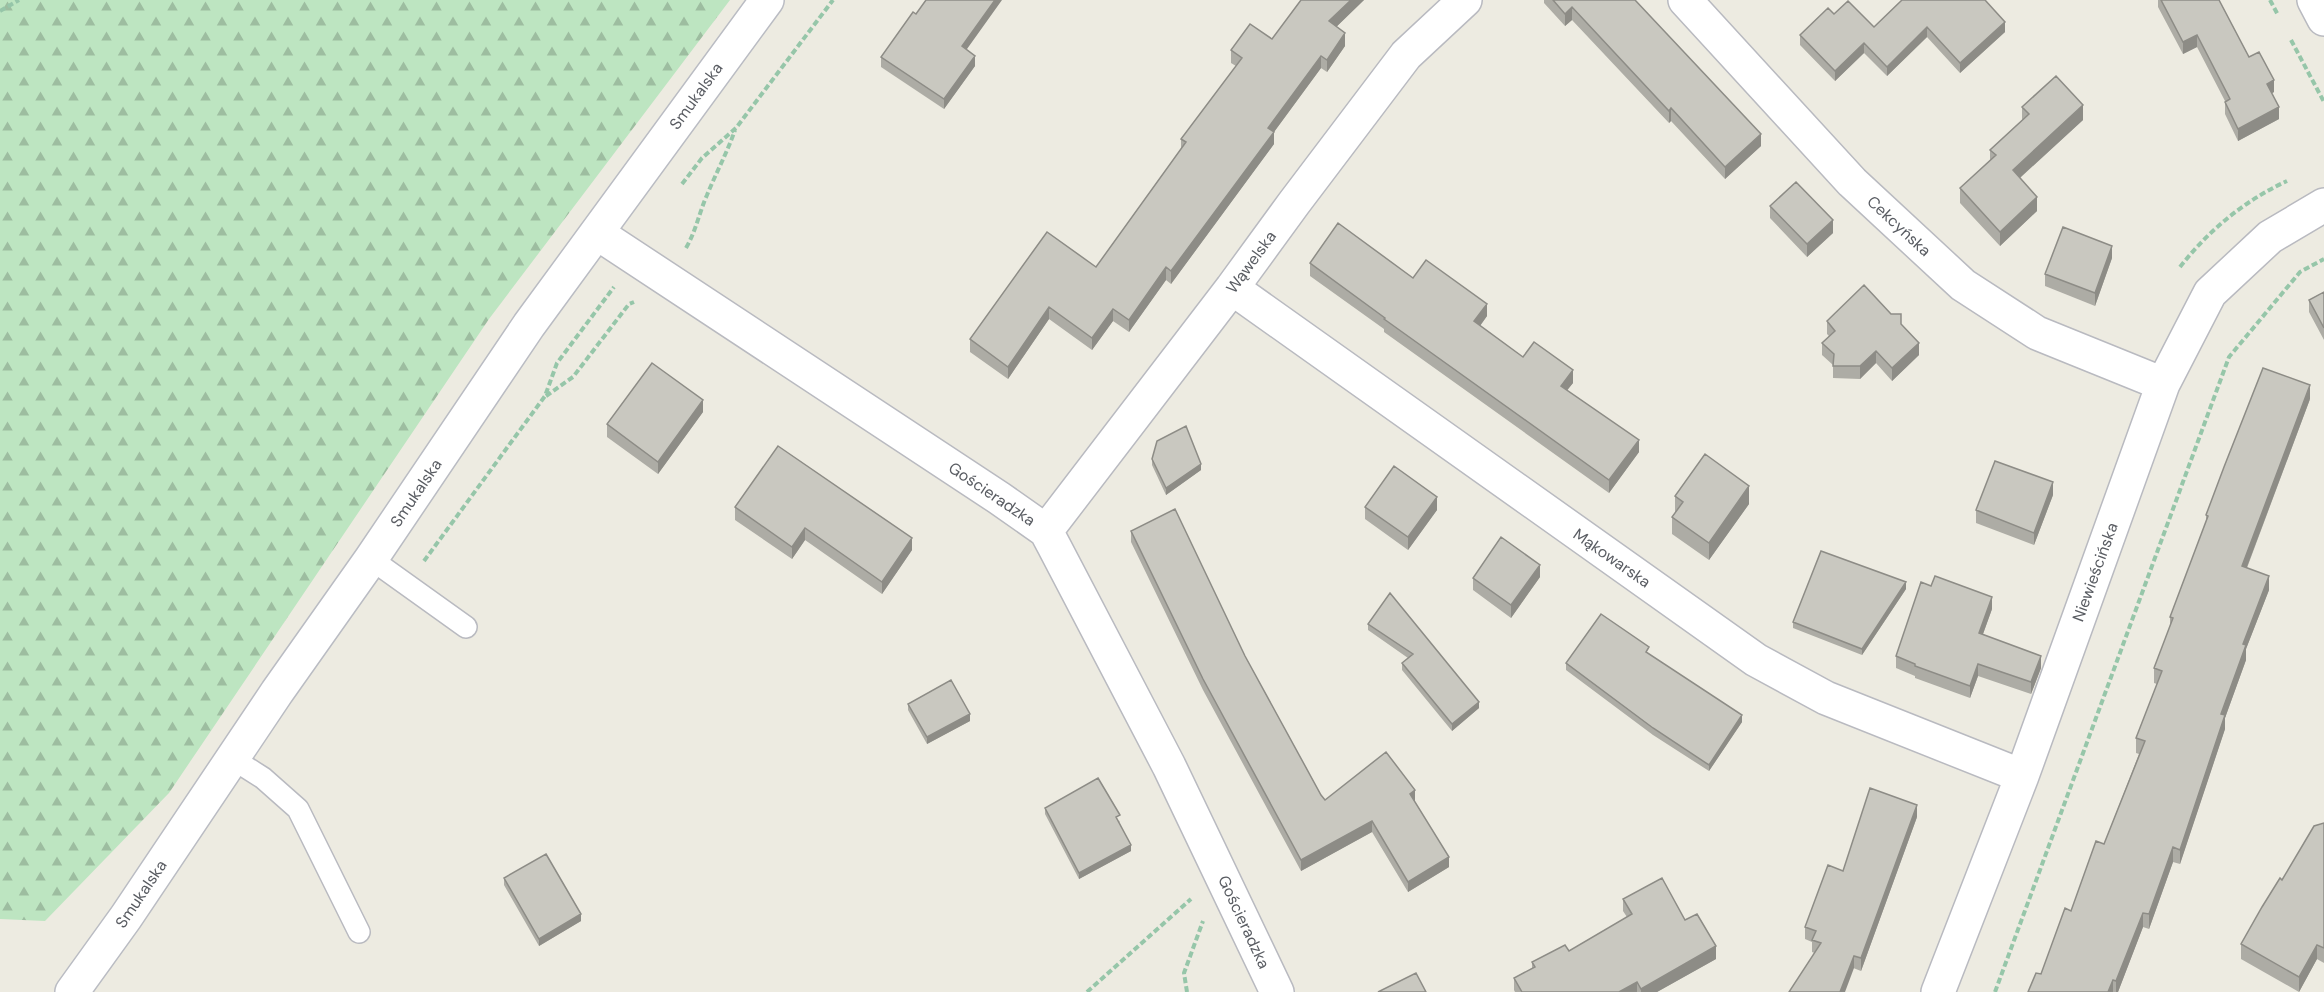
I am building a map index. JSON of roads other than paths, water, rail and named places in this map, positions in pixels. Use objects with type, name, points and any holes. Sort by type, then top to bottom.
[{"type":"street","name":"Smukalska","points":[[72,992],[371,559],[529,325],[767,0]]},
{"type":"street","name":"Wąwelska","points":[[1046,531],[1406,55],[1465,0]]},
{"type":"street","name":"Cekcyńska","points":[[1685,0],[1852,182],[1963,285],[2037,333],[2163,384]]},
{"type":"street","points":[[2314,0],[2324,20]]},
{"type":"street","name":"Niewieścińska","points":[[1938,992],[2022,776],[2163,384],[2210,293],[2270,237],[2324,205]]},
{"type":"street","name":"Gościeradzka","points":[[597,233],[1046,531],[1169,765],[1277,992]]},
{"type":"street","name":"Mąkowarska","points":[[1232,288],[1756,660],[1826,698],[2022,776]]},
{"type":"lane","points":[[371,559],[466,627]]},
{"type":"lane","points":[[233,759],[263,778],[298,809],[358,932]]}]
